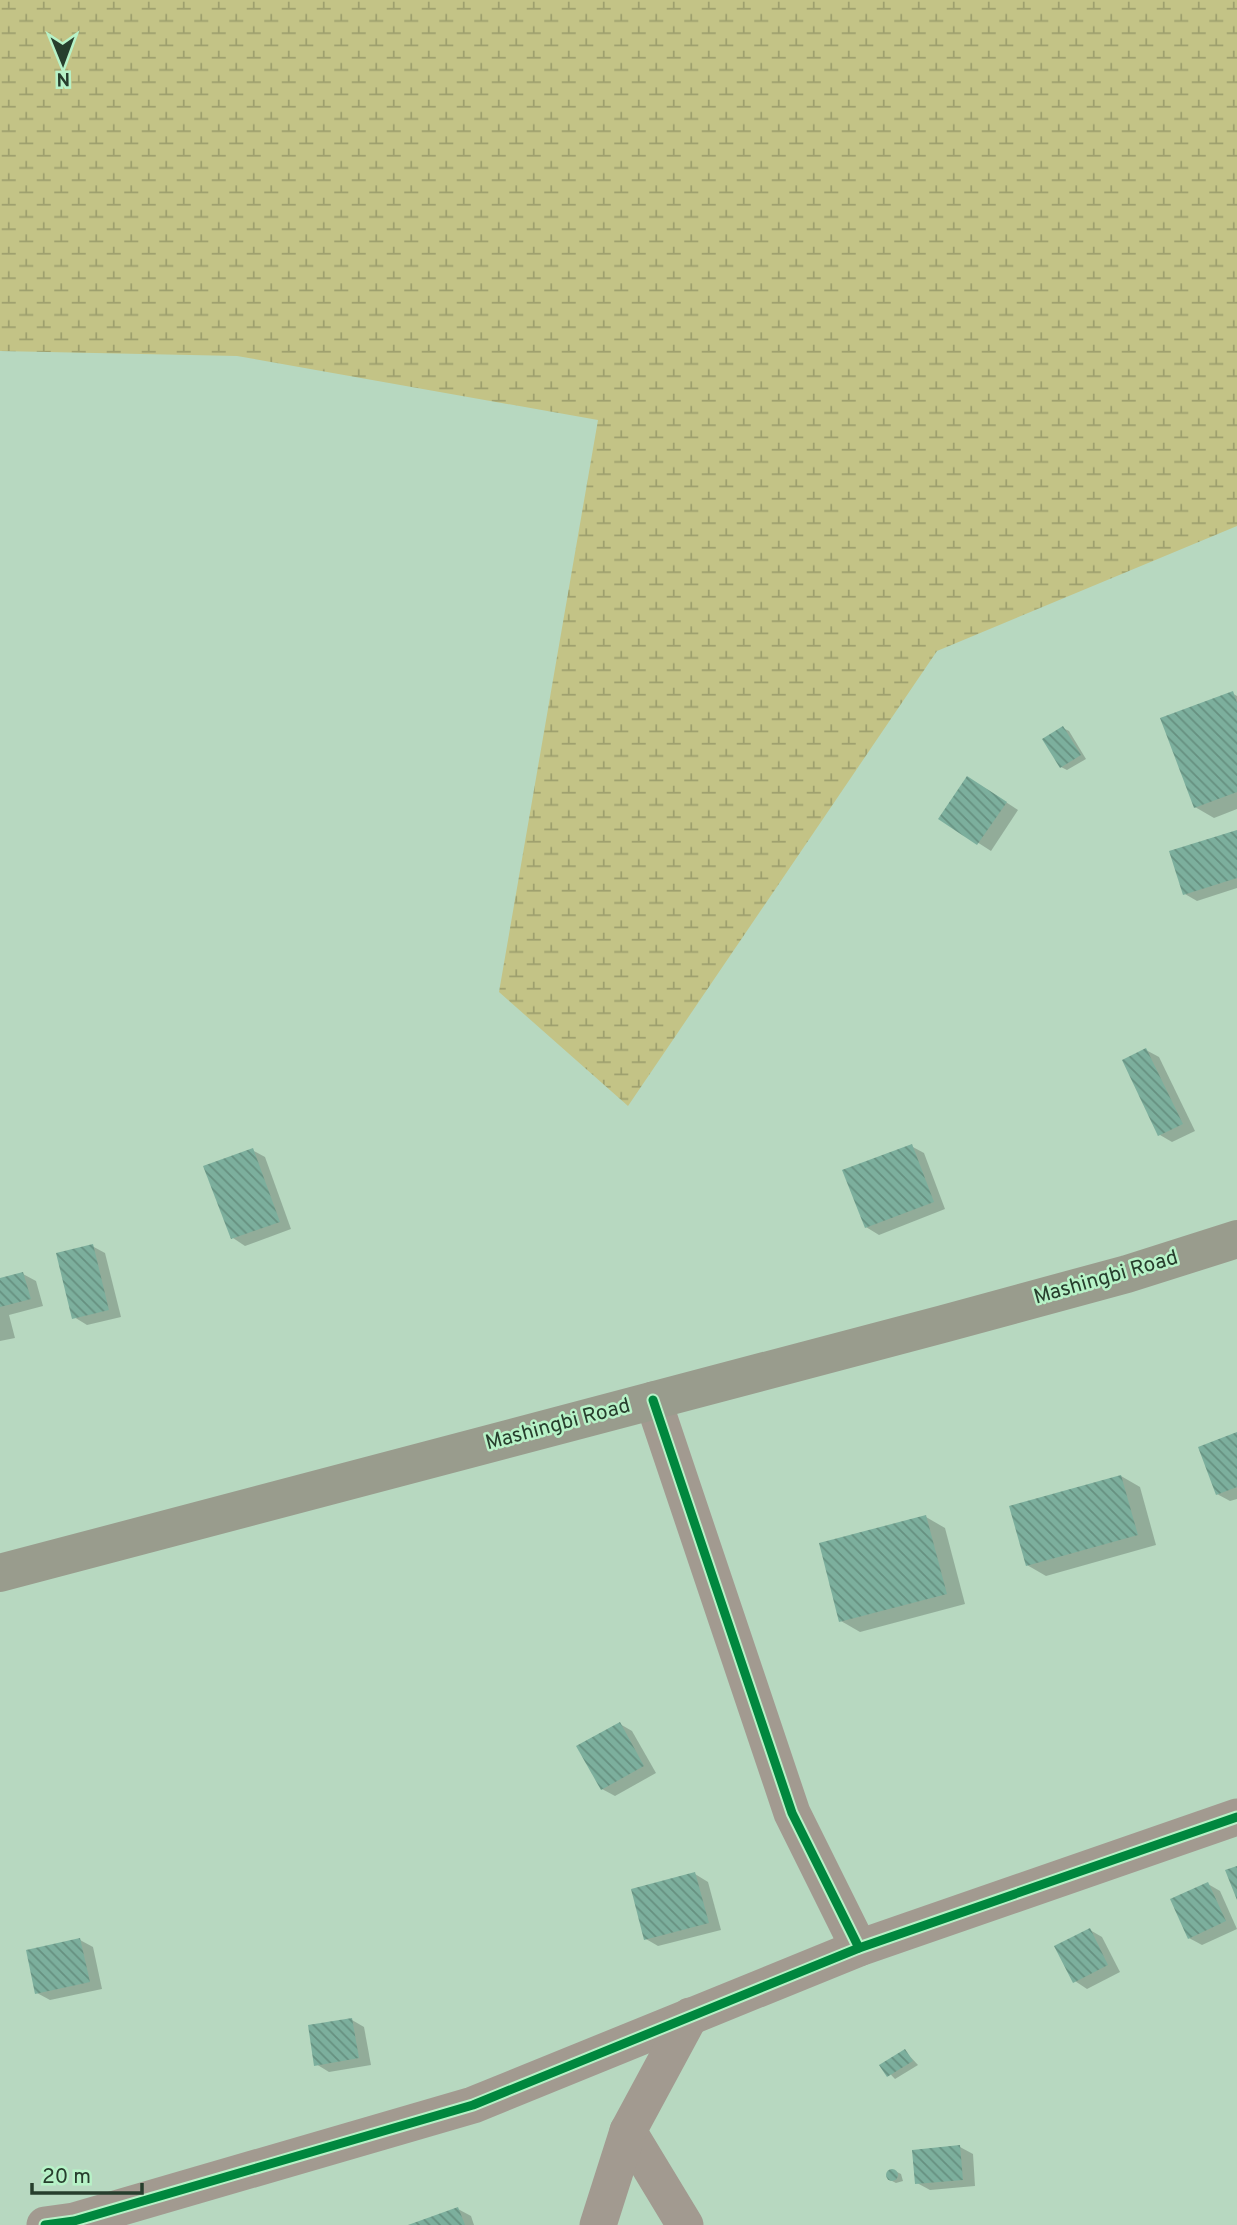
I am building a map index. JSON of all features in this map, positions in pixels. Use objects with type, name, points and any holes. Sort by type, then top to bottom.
[{"type":"main road","name":"Mashingbi Road","points":[[0,1573],[1126,1274],[1237,1239]]},
{"type":"street","points":[[653,1400],[792,1813],[859,1948]]},
{"type":"street","points":[[45,2225],[74,2221],[473,2105],[859,1948],[1237,1817]]},
{"type":"street","points":[[598,2225],[628,2131],[690,2016]]},
{"type":"street","points":[[628,2131],[685,2225]]},
{"type":"green space","points":[[0,0],[1237,0],[1237,526],[937,651],[628,1106],[499,992],[598,420],[237,356],[0,351]]},
{"type":"building","points":[[1233,691],[1237,703],[1237,792],[1194,808],[1160,718]]},
{"type":"building","points":[[1063,726],[1081,755],[1060,768],[1042,739]]},
{"type":"building","points":[[967,776],[1007,802],[977,845],[938,819]]},
{"type":"building","points":[[1237,830],[1237,878],[1183,895],[1169,851]]},
{"type":"building","points":[[1146,1048],[1183,1124],[1158,1136],[1122,1060]]},
{"type":"building","points":[[912,1144],[934,1202],[865,1228],[842,1170]]},
{"type":"building","points":[[253,1148],[280,1222],[231,1239],[203,1166]]},
{"type":"building","points":[[93,1244],[109,1310],[72,1319],[56,1253]]},
{"type":"building","points":[[23,1272],[31,1299],[0,1307],[0,1278]]},
{"type":"building","points":[[1237,1432],[1237,1487],[1216,1495],[1198,1447]]},
{"type":"building","points":[[1121,1475],[1138,1535],[1026,1566],[1009,1506]]},
{"type":"building","points":[[926,1515],[947,1594],[839,1622],[819,1543]]},
{"type":"building","points":[[620,1722],[644,1766],[601,1790],[576,1746]]},
{"type":"building","points":[[1237,1866],[1237,1900],[1225,1870]]},
{"type":"building","points":[[695,1872],[709,1923],[644,1940],[631,1889]]},
{"type":"building","points":[[1208,1882],[1226,1921],[1188,1939],[1170,1899]]},
{"type":"building","points":[[1090,1928],[1108,1965],[1073,1983],[1054,1946]]},
{"type":"building","points":[[80,1938],[90,1982],[35,1994],[26,1950]]},
{"type":"building","points":[[352,2018],[359,2058],[314,2066],[308,2025]]},
{"type":"building","points":[[905,2049],[913,2061],[887,2077],[879,2065]]},
{"type":"building","points":[[960,2145],[963,2180],[915,2184],[912,2150]]},
{"type":"building","points":[[892,2169],[898,2175],[892,2181],[886,2175]]},
{"type":"building","points":[[458,2207],[465,2225],[408,2225]]},
{"type":"cycle path","points":[[653,1400],[792,1813],[859,1948]]},
{"type":"cycle path","points":[[45,2225],[74,2221],[473,2105],[859,1948],[1237,1817]]}]
